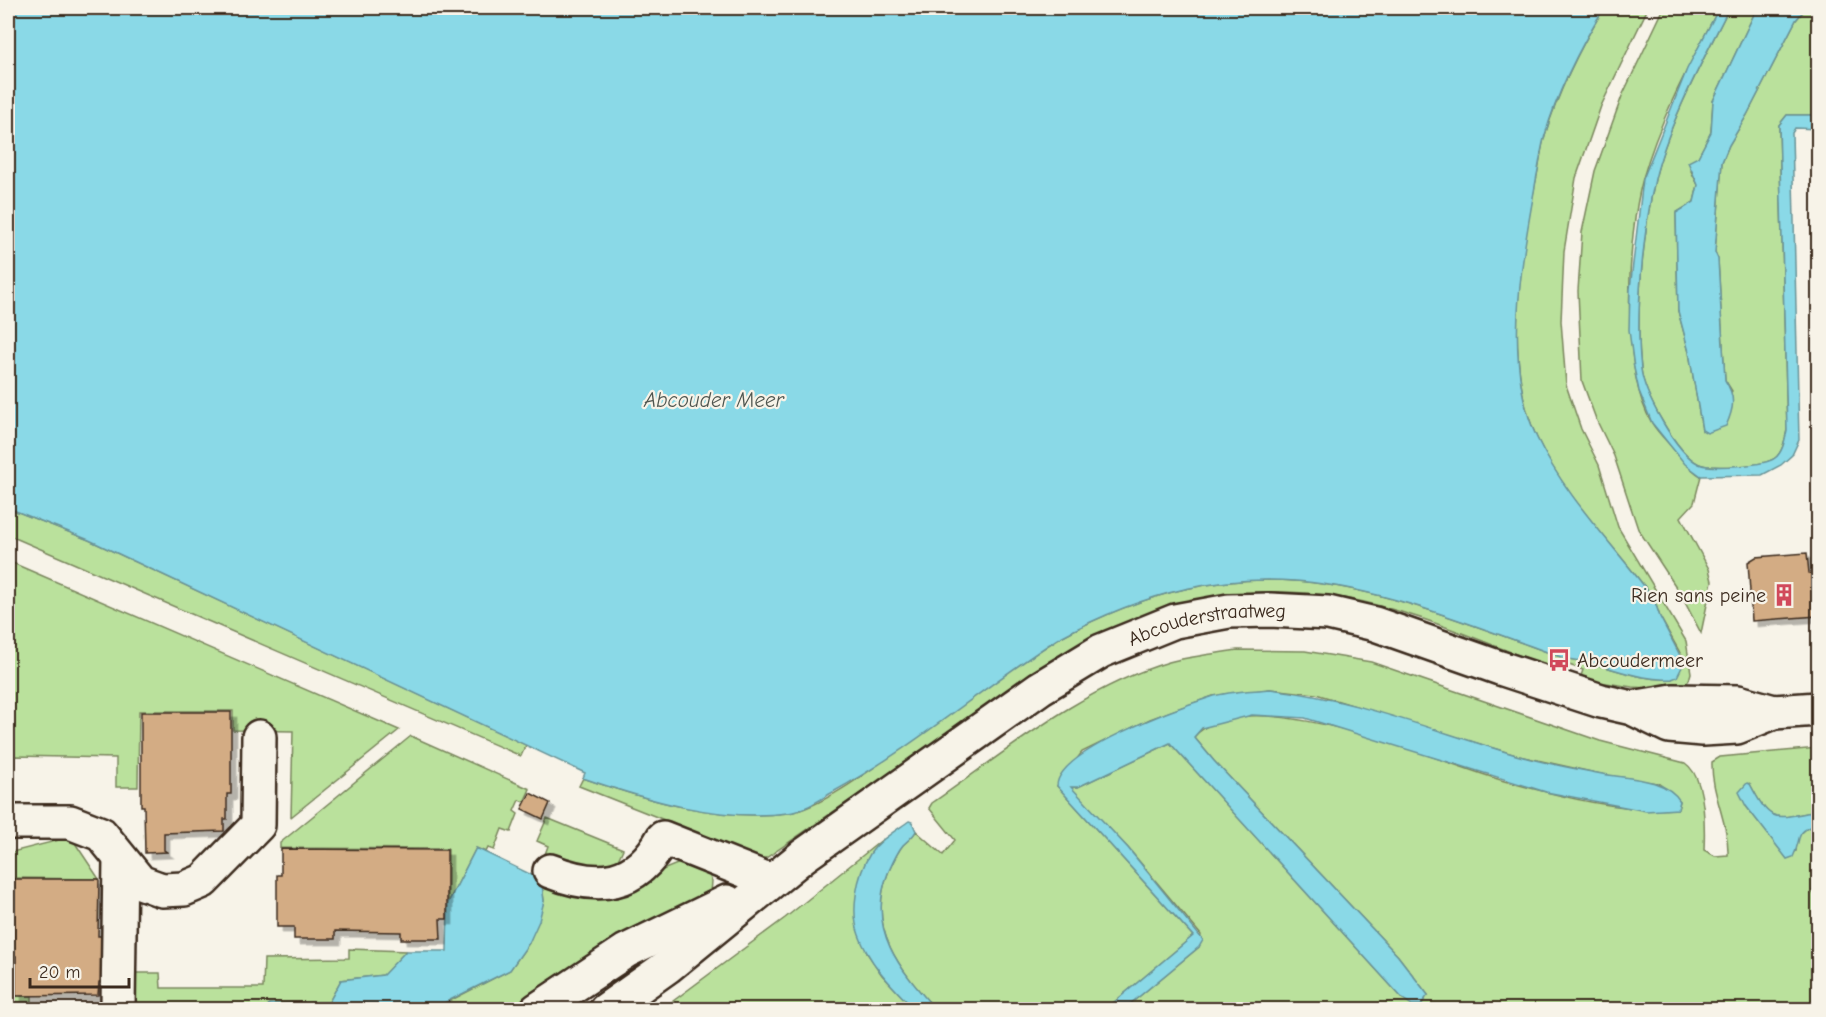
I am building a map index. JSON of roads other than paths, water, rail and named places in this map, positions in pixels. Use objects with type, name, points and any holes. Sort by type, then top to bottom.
[{"type":"street","name":"Abcouderstraatweg","points":[[771,881],[829,837],[1040,688],[1101,651],[1175,621],[1229,611],[1270,610],[1328,614],[1375,624],[1534,679],[1632,708],[1669,726],[1703,729],[1737,727],[1774,712],[1818,709]]},
{"type":"street","points":[[8,822],[70,822],[101,834],[140,882],[162,890],[184,889],[203,881],[258,825],[259,737]]},
{"type":"street","points":[[550,871],[590,883],[613,881],[642,867],[663,838],[771,881]]},
{"type":"street","points":[[118,1007],[120,858]]},
{"type":"street","points":[[537,1010],[626,951],[771,881]]},
{"type":"street","points":[[606,1010],[669,966],[771,881]]},
{"type":"water","name":"Abcouder Meer","points":[[8,8],[1604,8],[1563,85],[1542,145],[1521,273],[1517,342],[1520,376],[1526,408],[1537,438],[1549,460],[1576,501],[1654,599],[1660,617],[1684,663],[1677,677],[1672,679],[1632,675],[1592,663],[1566,659],[1433,611],[1373,594],[1314,583],[1255,580],[1194,587],[1129,606],[1059,638],[863,775],[806,808],[794,812],[762,815],[710,812],[658,801],[583,778],[585,773],[89,540],[8,508]]},
{"type":"water","points":[[1719,8],[1729,8],[1678,114],[1655,179],[1641,274],[1639,348],[1643,380],[1648,393],[1671,436],[1690,458],[1705,466],[1737,466],[1769,461],[1780,452],[1787,430],[1779,125],[1787,115],[1818,115],[1818,129],[1795,128],[1792,133],[1799,440],[1792,455],[1781,465],[1762,475],[1701,476],[1685,464],[1652,423],[1639,391],[1629,330],[1630,289],[1643,179],[1687,69]]},
{"type":"water","points":[[1757,8],[1806,8],[1796,20],[1722,162],[1715,252],[1718,259],[1725,380],[1733,403],[1726,426],[1707,433],[1702,430],[1689,352],[1678,311],[1676,213],[1694,202],[1698,185],[1688,162],[1698,157],[1711,132],[1713,101]]},
{"type":"water","points":[[1270,689],[1364,708],[1536,760],[1654,783],[1673,793],[1680,801],[1678,809],[1646,811],[1546,792],[1305,718],[1252,715],[1202,728],[1194,737],[1214,761],[1398,956],[1428,995],[1421,1005],[1412,1005],[1403,999],[1170,743],[1078,787],[1071,787],[1128,848],[1203,940],[1199,947],[1124,1009],[1106,1009],[1193,936],[1057,786],[1062,773],[1097,745],[1148,720],[1218,695]]},
{"type":"water","points":[[1747,783],[1750,784],[1764,807],[1776,816],[1792,816],[1818,811],[1818,823],[1801,833],[1793,857],[1787,859],[1746,806],[1739,792]]},
{"type":"water","points":[[909,821],[912,822],[916,831],[901,848],[888,873],[882,894],[881,913],[884,931],[899,963],[935,1009],[914,1009],[882,975],[863,946],[856,925],[856,893],[865,863],[878,844]]},
{"type":"water","points":[[476,848],[532,875],[542,885],[544,901],[539,921],[529,943],[510,970],[432,1009],[266,1010],[269,1004],[329,1002],[341,980],[383,975],[406,951],[447,951],[448,903]]},
{"type":"place","name":"Rien sans peine","points":[[1784,595]]},
{"type":"place","name":"Abcoudermeer","points":[[1559,660]]}]
